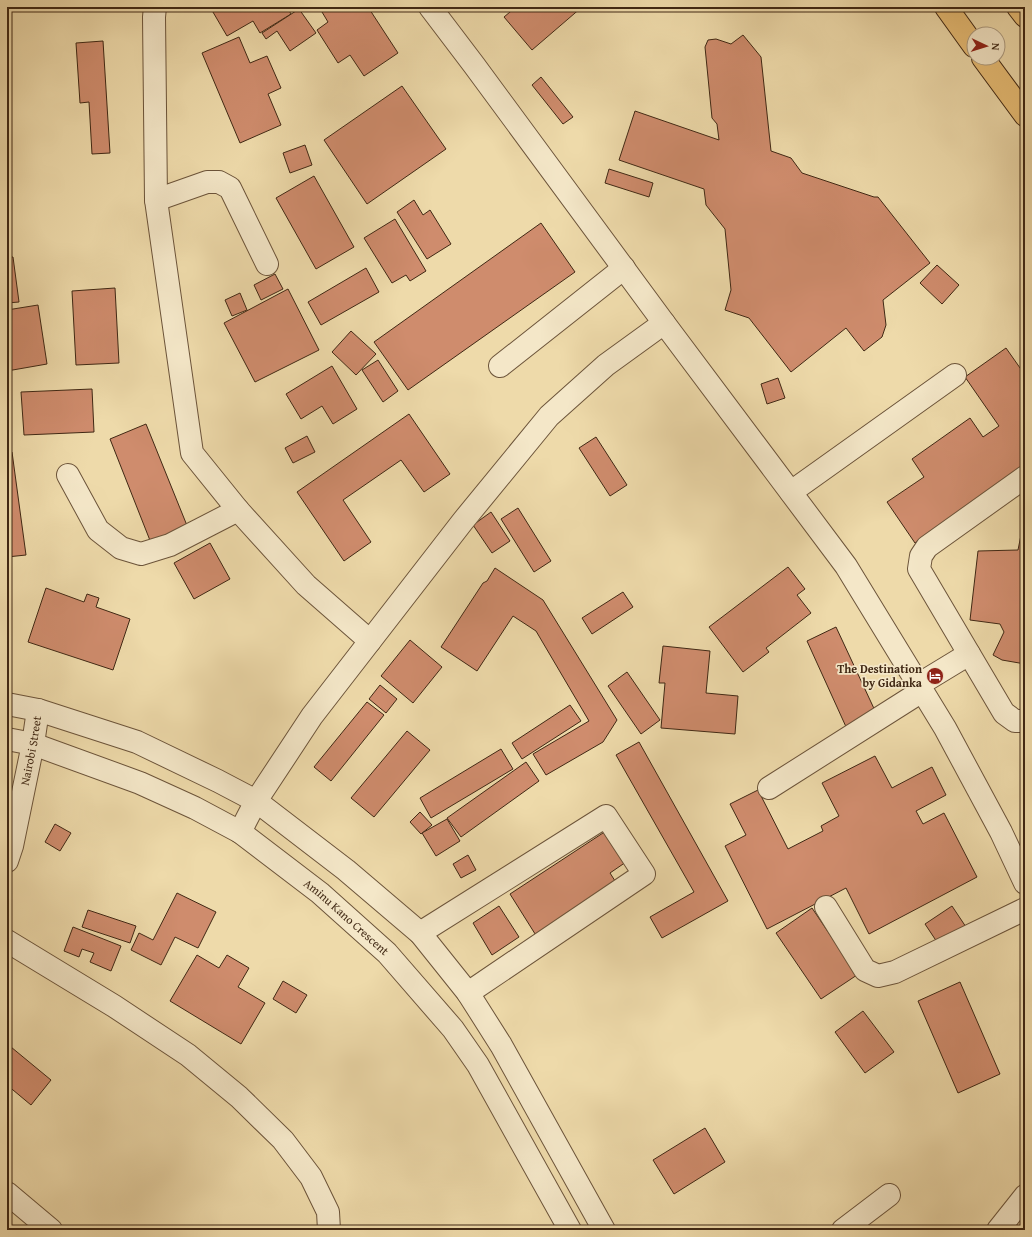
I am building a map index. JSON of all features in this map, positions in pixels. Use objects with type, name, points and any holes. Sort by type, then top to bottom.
[{"type":"highway","points":[[946,7],[966,35]]},
{"type":"highway","points":[[1018,7],[1025,16]]},
{"type":"highway","points":[[989,66],[1025,115]]},
{"type":"street","points":[[155,7],[156,200],[192,453],[238,510],[306,585],[370,640]]},
{"type":"street","points":[[430,7],[846,566],[945,728],[1001,832],[1025,883]]},
{"type":"street","points":[[156,200],[207,182],[220,182],[230,188],[267,264]]},
{"type":"street","points":[[500,366],[624,268]]},
{"type":"street","points":[[240,832],[256,801],[312,716],[463,521],[549,416],[606,365],[664,323]]},
{"type":"street","points":[[791,492],[955,375]]},
{"type":"street","points":[[68,475],[98,530],[121,548],[141,554],[170,545],[238,510]]},
{"type":"street","points":[[1025,477],[927,547],[920,556],[919,569],[1004,713],[1015,721],[1025,721]]},
{"type":"street","points":[[769,788],[969,654]]},
{"type":"street","points":[[7,704],[38,710],[137,742],[256,801],[346,870],[420,933],[468,993],[501,1045],[604,1230]]},
{"type":"street","name":"Nairobi Street","points":[[7,861],[12,846],[33,744],[38,710]]},
{"type":"street","name":"Aminu Kano Crescent","points":[[7,739],[33,744],[140,783],[195,808],[240,832],[320,893],[387,953],[453,1029],[478,1065],[570,1230]]},
{"type":"street","points":[[420,933],[606,816],[644,874],[468,993]]},
{"type":"street","points":[[826,907],[865,970],[878,976],[895,972],[1025,910]]},
{"type":"street","points":[[7,941],[114,1006],[182,1050],[239,1097],[283,1140],[311,1177],[328,1212],[329,1230]]},
{"type":"street","points":[[7,1192],[51,1230]]},
{"type":"street","points":[[844,1230],[889,1194]]},
{"type":"street","points":[[998,1230],[1025,1196]]},
{"type":"building","points":[[210,7],[287,7],[291,14],[260,33],[253,21],[227,36]]},
{"type":"building","points":[[319,7],[368,7],[398,53],[364,76],[350,55],[338,63],[317,30],[328,22]]},
{"type":"building","points":[[516,7],[582,7],[532,50],[504,17]]},
{"type":"building","points":[[299,9],[316,33],[290,51],[277,31],[266,39],[262,33]]},
{"type":"building","points":[[743,35],[761,57],[771,151],[791,158],[802,173],[874,197],[878,197],[930,263],[883,300],[886,325],[882,337],[864,351],[846,328],[791,372],[749,318],[725,310],[731,290],[725,229],[706,205],[704,189],[619,160],[635,111],[719,140],[717,124],[712,118],[705,47],[708,40],[716,39],[731,44]]},
{"type":"building","points":[[239,37],[250,63],[267,56],[281,88],[268,94],[281,125],[240,143],[202,53]]},
{"type":"building","points":[[103,41],[110,153],[92,154],[89,102],[80,103],[76,43]]},
{"type":"building","points":[[541,77],[573,117],[563,124],[532,85]]},
{"type":"building","points":[[402,86],[446,149],[367,204],[324,140]]},
{"type":"building","points":[[305,145],[312,165],[290,173],[283,153]]},
{"type":"building","points":[[609,169],[653,183],[649,197],[605,183]]},
{"type":"building","points":[[314,176],[354,247],[316,269],[276,198]]},
{"type":"building","points":[[414,200],[423,215],[430,210],[451,244],[427,259],[397,212]]},
{"type":"building","points":[[395,219],[426,271],[410,281],[406,275],[392,283],[364,238]]},
{"type":"building","points":[[541,223],[575,272],[408,390],[374,342]]},
{"type":"building","points":[[7,257],[13,257],[19,302],[7,303]]},
{"type":"building","points":[[937,265],[959,285],[942,304],[920,283]]},
{"type":"building","points":[[366,268],[379,292],[321,325],[308,302]]},
{"type":"building","points":[[275,274],[283,289],[261,300],[254,285]]},
{"type":"building","points":[[115,288],[119,363],[76,365],[72,291]]},
{"type":"building","points":[[288,289],[319,350],[255,382],[224,323]]},
{"type":"building","points":[[240,293],[247,310],[232,316],[225,300]]},
{"type":"building","points":[[38,305],[47,364],[7,371],[7,310]]},
{"type":"building","points":[[351,331],[376,354],[356,375],[332,352]]},
{"type":"building","points":[[1006,348],[1025,375],[1025,467],[915,543],[887,502],[924,477],[912,459],[970,418],[983,437],[999,426],[965,377]]},
{"type":"building","points":[[378,360],[398,391],[383,402],[362,370]]},
{"type":"building","points":[[332,366],[357,409],[333,424],[322,406],[301,419],[286,394]]},
{"type":"building","points":[[778,378],[785,398],[767,404],[761,384]]},
{"type":"building","points":[[92,389],[94,432],[24,435],[21,392]]},
{"type":"building","points":[[409,414],[450,474],[424,492],[401,460],[343,500],[371,542],[344,561],[297,492]]},
{"type":"building","points":[[146,424],[188,528],[151,543],[110,439]]},
{"type":"building","points":[[307,436],[315,452],[293,463],[285,448]]},
{"type":"building","points":[[596,437],[627,485],[610,496],[579,448]]},
{"type":"building","points":[[12,452],[26,555],[7,557],[7,453]]},
{"type":"building","points":[[518,508],[551,561],[534,572],[501,519]]},
{"type":"building","points":[[491,512],[510,541],[492,553],[473,525]]},
{"type":"building","points":[[1025,515],[1025,664],[1002,660],[993,655],[1004,632],[1000,624],[970,620],[978,551],[1018,550]]},
{"type":"building","points":[[210,543],[230,579],[194,599],[174,563]]},
{"type":"building","points":[[788,567],[805,589],[797,595],[811,613],[766,648],[769,652],[743,672],[709,627]]},
{"type":"building","points":[[495,568],[543,600],[617,720],[603,742],[546,775],[533,754],[589,721],[536,631],[513,616],[477,671],[441,647],[483,583],[487,581]]},
{"type":"building","points":[[46,588],[84,602],[87,594],[99,598],[96,607],[130,619],[113,670],[28,642]]},
{"type":"building","points":[[623,592],[633,607],[592,634],[582,618]]},
{"type":"building","points":[[836,627],[877,715],[847,729],[807,641]]},
{"type":"building","points":[[410,640],[442,667],[413,703],[381,676]]},
{"type":"building","points":[[663,646],[710,651],[706,693],[738,696],[735,734],[661,728],[665,683],[659,683]]},
{"type":"building","points":[[627,672],[660,720],[641,734],[608,686]]},
{"type":"building","points":[[380,685],[397,699],[386,713],[369,699]]},
{"type":"building","points":[[367,702],[384,715],[331,781],[314,767]]},
{"type":"building","points":[[570,705],[581,721],[522,759],[512,743]]},
{"type":"building","points":[[407,731],[430,750],[374,817],[351,798]]},
{"type":"building","points":[[639,742],[728,901],[662,938],[650,917],[694,892],[616,755]]},
{"type":"building","points":[[501,749],[513,769],[431,818],[420,798]]},
{"type":"building","points":[[875,756],[892,788],[932,767],[946,795],[916,811],[923,824],[944,813],[977,877],[869,934],[846,888],[767,929],[725,846],[746,835],[730,804],[758,790],[788,849],[823,831],[821,826],[839,816],[822,783]]},
{"type":"building","points":[[526,762],[539,781],[461,837],[447,818]]},
{"type":"building","points":[[420,812],[432,825],[421,834],[410,822]]},
{"type":"building","points":[[447,819],[460,841],[436,856],[422,833]]},
{"type":"building","points":[[55,824],[71,833],[60,851],[45,842]]},
{"type":"building","points":[[606,831],[626,862],[610,873],[617,884],[537,937],[510,894]]},
{"type":"building","points":[[468,855],[476,870],[461,878],[453,864]]},
{"type":"building","points":[[177,893],[216,912],[198,948],[175,937],[161,965],[131,950],[139,933],[153,940]]},
{"type":"building","points":[[499,906],[519,937],[492,955],[473,923]]},
{"type":"building","points":[[952,906],[966,927],[939,945],[925,924]]},
{"type":"building","points":[[812,908],[857,975],[821,999],[776,933]]},
{"type":"building","points":[[88,910],[136,926],[130,943],[82,927]]},
{"type":"building","points":[[73,927],[121,946],[111,971],[90,962],[94,953],[82,949],[79,957],[64,951]]},
{"type":"building","points":[[197,955],[219,968],[227,955],[249,968],[238,987],[265,1003],[241,1044],[170,1001]]},
{"type":"building","points":[[283,981],[307,995],[296,1013],[273,999]]},
{"type":"building","points":[[960,982],[1000,1074],[958,1093],[918,1001]]},
{"type":"building","points":[[863,1011],[894,1052],[865,1073],[835,1032]]},
{"type":"building","points":[[11,1047],[51,1080],[31,1105],[7,1085],[7,1052]]},
{"type":"building","points":[[705,1128],[725,1162],[674,1194],[653,1160]]},
{"type":"place","name":"The Destination by Gidanka","points":[[935,676]]}]
